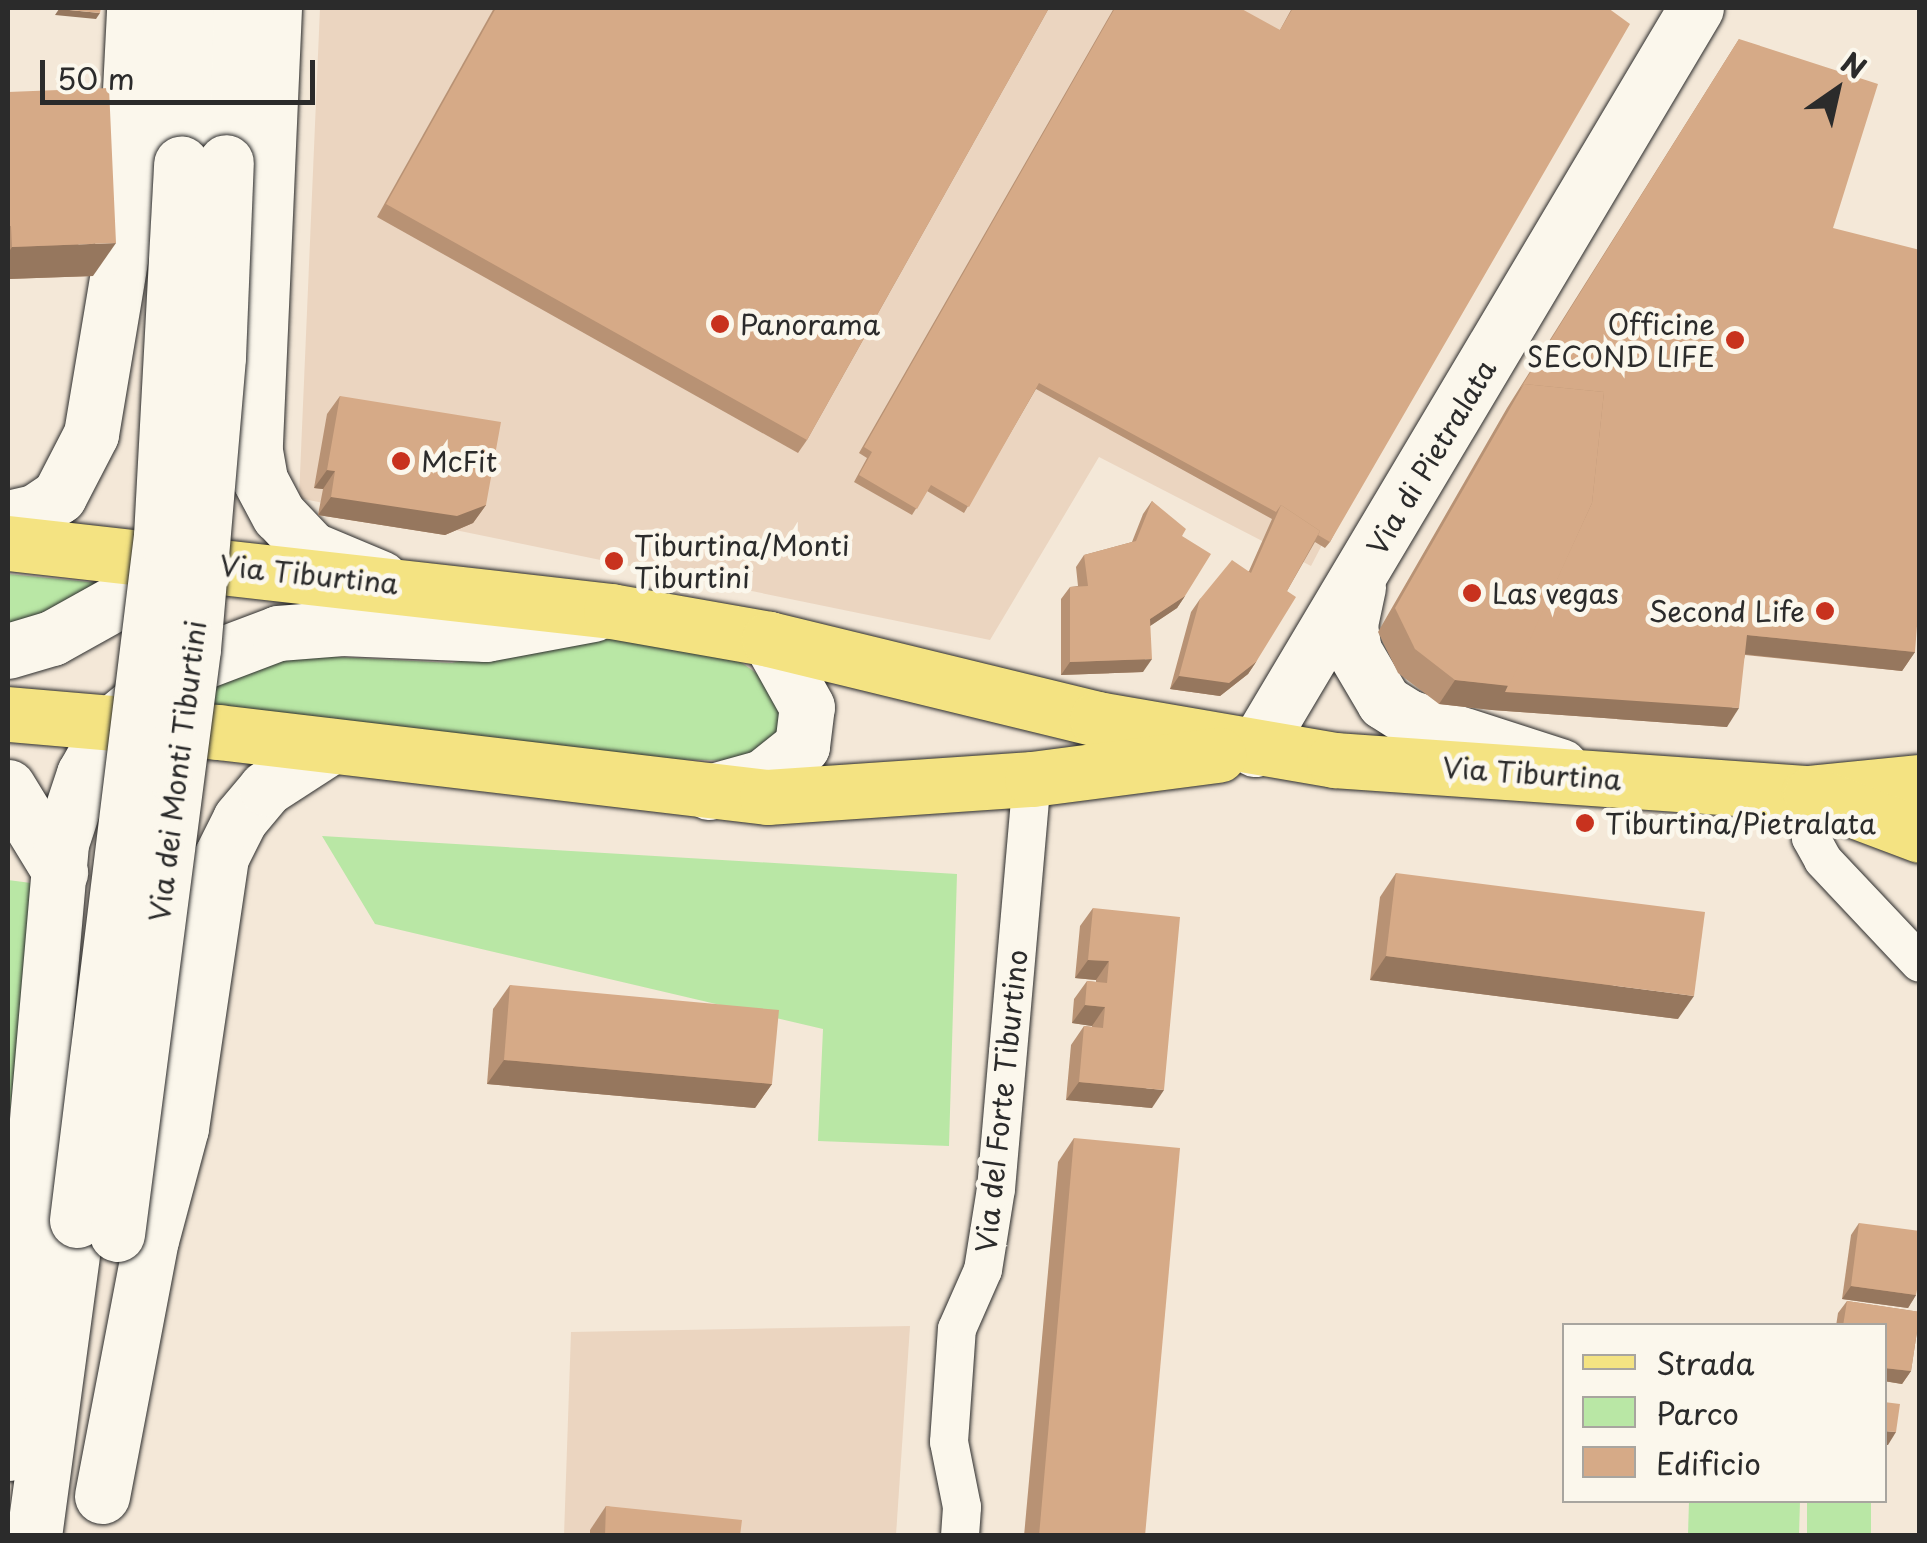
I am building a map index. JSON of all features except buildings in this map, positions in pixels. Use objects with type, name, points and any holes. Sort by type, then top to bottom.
[{"type":"main road","points":[[8,518],[35,512],[59,496],[91,434],[122,248],[134,8]]},
{"type":"main road","name":"Via dei Monti Tiburtini","points":[[97,1227],[195,629],[218,357],[204,163],[186,8]]},
{"type":"main road","name":"Via dei Monti Tiburtini","points":[[204,163],[232,8]]},
{"type":"main road","points":[[274,8],[255,450],[269,501],[311,549],[402,584]]},
{"type":"main road","name":"Via di Pietralata","points":[[1255,749],[1695,8]]},
{"type":"main road","points":[[8,651],[52,638],[183,562],[255,450]]},
{"type":"main road","name":"Via Tiburtina","points":[[8,543],[611,610],[769,639],[1097,719],[1255,749],[1808,793],[1920,782]]},
{"type":"main road","points":[[1366,566],[1351,611],[1352,636],[1358,664],[1384,702],[1417,720],[1596,777]]},
{"type":"main road","name":"Via Tiburtina","points":[[8,1453],[11,1332],[67,817],[113,724],[175,672],[278,632],[342,628],[486,634],[611,610]]},
{"type":"main road","name":"Via Tiburtina","points":[[709,792],[763,777],[802,746],[808,707],[769,639]]},
{"type":"main road","name":"Via Tiburtina","points":[[8,714],[331,746],[709,792],[847,795],[1032,779],[1255,749]]},
{"type":"main road","points":[[100,1516],[151,1240],[181,1128],[221,857],[240,819],[266,788],[331,746]]},
{"type":"main road","points":[[8,788],[60,872]]},
{"type":"main road","name":"Via Tiburtina","points":[[1808,793],[1920,835]]},
{"type":"main road","points":[[97,1227],[100,1516]]},
{"type":"main road","points":[[34,1536],[97,1227]]},
{"type":"street","name":"Via del Forte Tiburtino","points":[[960,1536],[962,1507],[949,1442],[958,1329],[983,1270],[1032,779]]},
{"type":"street","points":[[1808,793],[1811,838],[1824,860],[1920,962]]},
{"type":"shaded area","points":[[320,8],[1601,8],[1311,566],[1099,457],[990,640],[299,498]]},
{"type":"shaded area","points":[[910,1326],[896,1535],[564,1536],[571,1332]]},
{"type":"green space","points":[[8,574],[99,583],[55,611],[8,627]]},
{"type":"green space","points":[[574,634],[609,634],[734,657],[767,681],[783,708],[783,732],[745,761],[606,758],[182,701],[210,683],[299,655],[452,663]]},
{"type":"green space","points":[[322,836],[957,874],[949,1146],[818,1141],[823,1029],[375,924]]},
{"type":"green space","points":[[8,880],[31,883],[28,969],[8,1128]]},
{"type":"green space","points":[[1689,1503],[1800,1503],[1799,1535],[1688,1535]]},
{"type":"green space","points":[[1807,1503],[1871,1503],[1871,1535],[1807,1535]]},
{"type":"place","name":"Panorama","points":[[720,324]]},
{"type":"place","name":"Officine SECOND LIFE","points":[[1735,340]]},
{"type":"place","name":"McFit","points":[[401,461]]},
{"type":"place","name":"Tiburtina/Monti Tiburtini","points":[[614,561]]},
{"type":"place","name":"Las vegas","points":[[1472,593]]},
{"type":"place","name":"Second Life","points":[[1825,611]]},
{"type":"place","name":"Tiburtina/Pietralata","points":[[1585,823]]}]
